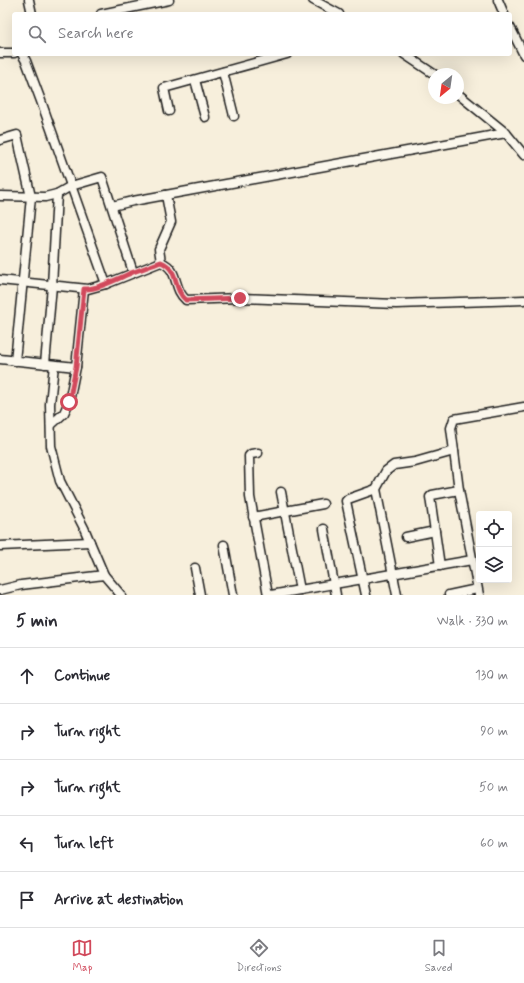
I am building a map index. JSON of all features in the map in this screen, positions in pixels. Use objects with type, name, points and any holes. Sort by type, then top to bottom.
[{"type":"street","points":[[29,0],[32,12]]},
{"type":"street","points":[[111,12],[168,0]]},
{"type":"street","points":[[313,0],[336,12]]},
{"type":"street","points":[[498,0],[503,12]]},
{"type":"street","points":[[512,31],[524,55]]},
{"type":"street","points":[[0,53],[12,53]]},
{"type":"street","points":[[23,56],[41,101],[106,284]]},
{"type":"street","points":[[168,111],[164,88],[280,56]]},
{"type":"street","points":[[407,56],[428,70]]},
{"type":"street","points":[[223,72],[234,116]]},
{"type":"street","points":[[194,80],[205,117]]},
{"type":"street","points":[[464,99],[506,133],[524,155]]},
{"type":"street","points":[[112,206],[506,133]]},
{"type":"street","points":[[0,140],[17,135],[31,197],[21,281],[15,361]]},
{"type":"street","points":[[0,196],[31,197],[58,194],[71,186],[102,177],[133,272]]},
{"type":"street","points":[[45,364],[58,194]]},
{"type":"street","points":[[161,262],[159,249],[171,219],[166,195]]},
{"type":"street","points":[[0,280],[88,289],[106,284],[161,262],[166,264],[174,273],[180,294],[186,300],[240,298],[396,304],[524,300]]},
{"type":"street","points":[[51,425],[64,413],[69,402],[76,367],[84,289]]},
{"type":"street","points":[[0,359],[76,367]]},
{"type":"street","points":[[54,365],[50,404],[51,446],[60,481],[84,528],[104,575],[121,595]]},
{"type":"street","points":[[450,595],[478,592],[459,490],[451,428],[454,420],[524,407]]},
{"type":"street","points":[[397,595],[376,489],[386,471],[394,465],[415,462],[454,451]]},
{"type":"street","points":[[258,453],[251,454],[249,456],[250,497],[268,595]]},
{"type":"street","points":[[366,595],[364,579],[346,501],[376,489]]},
{"type":"street","points":[[440,566],[430,497],[432,495],[459,490]]},
{"type":"street","points":[[280,492],[300,590]]},
{"type":"street","points":[[253,517],[323,504]]},
{"type":"street","points":[[324,529],[336,595]]},
{"type":"street","points":[[406,536],[435,531]]},
{"type":"street","points":[[0,546],[90,542]]},
{"type":"street","points":[[224,545],[233,595]]},
{"type":"street","points":[[271,595],[472,560]]},
{"type":"street","points":[[195,568],[200,595]]},
{"type":"street","points":[[0,590],[21,585],[104,575]]},
{"type":"route","points":[[69,402],[76,367],[84,289],[106,284],[161,262],[166,264],[174,273],[180,294],[186,300],[240,298]]}]
